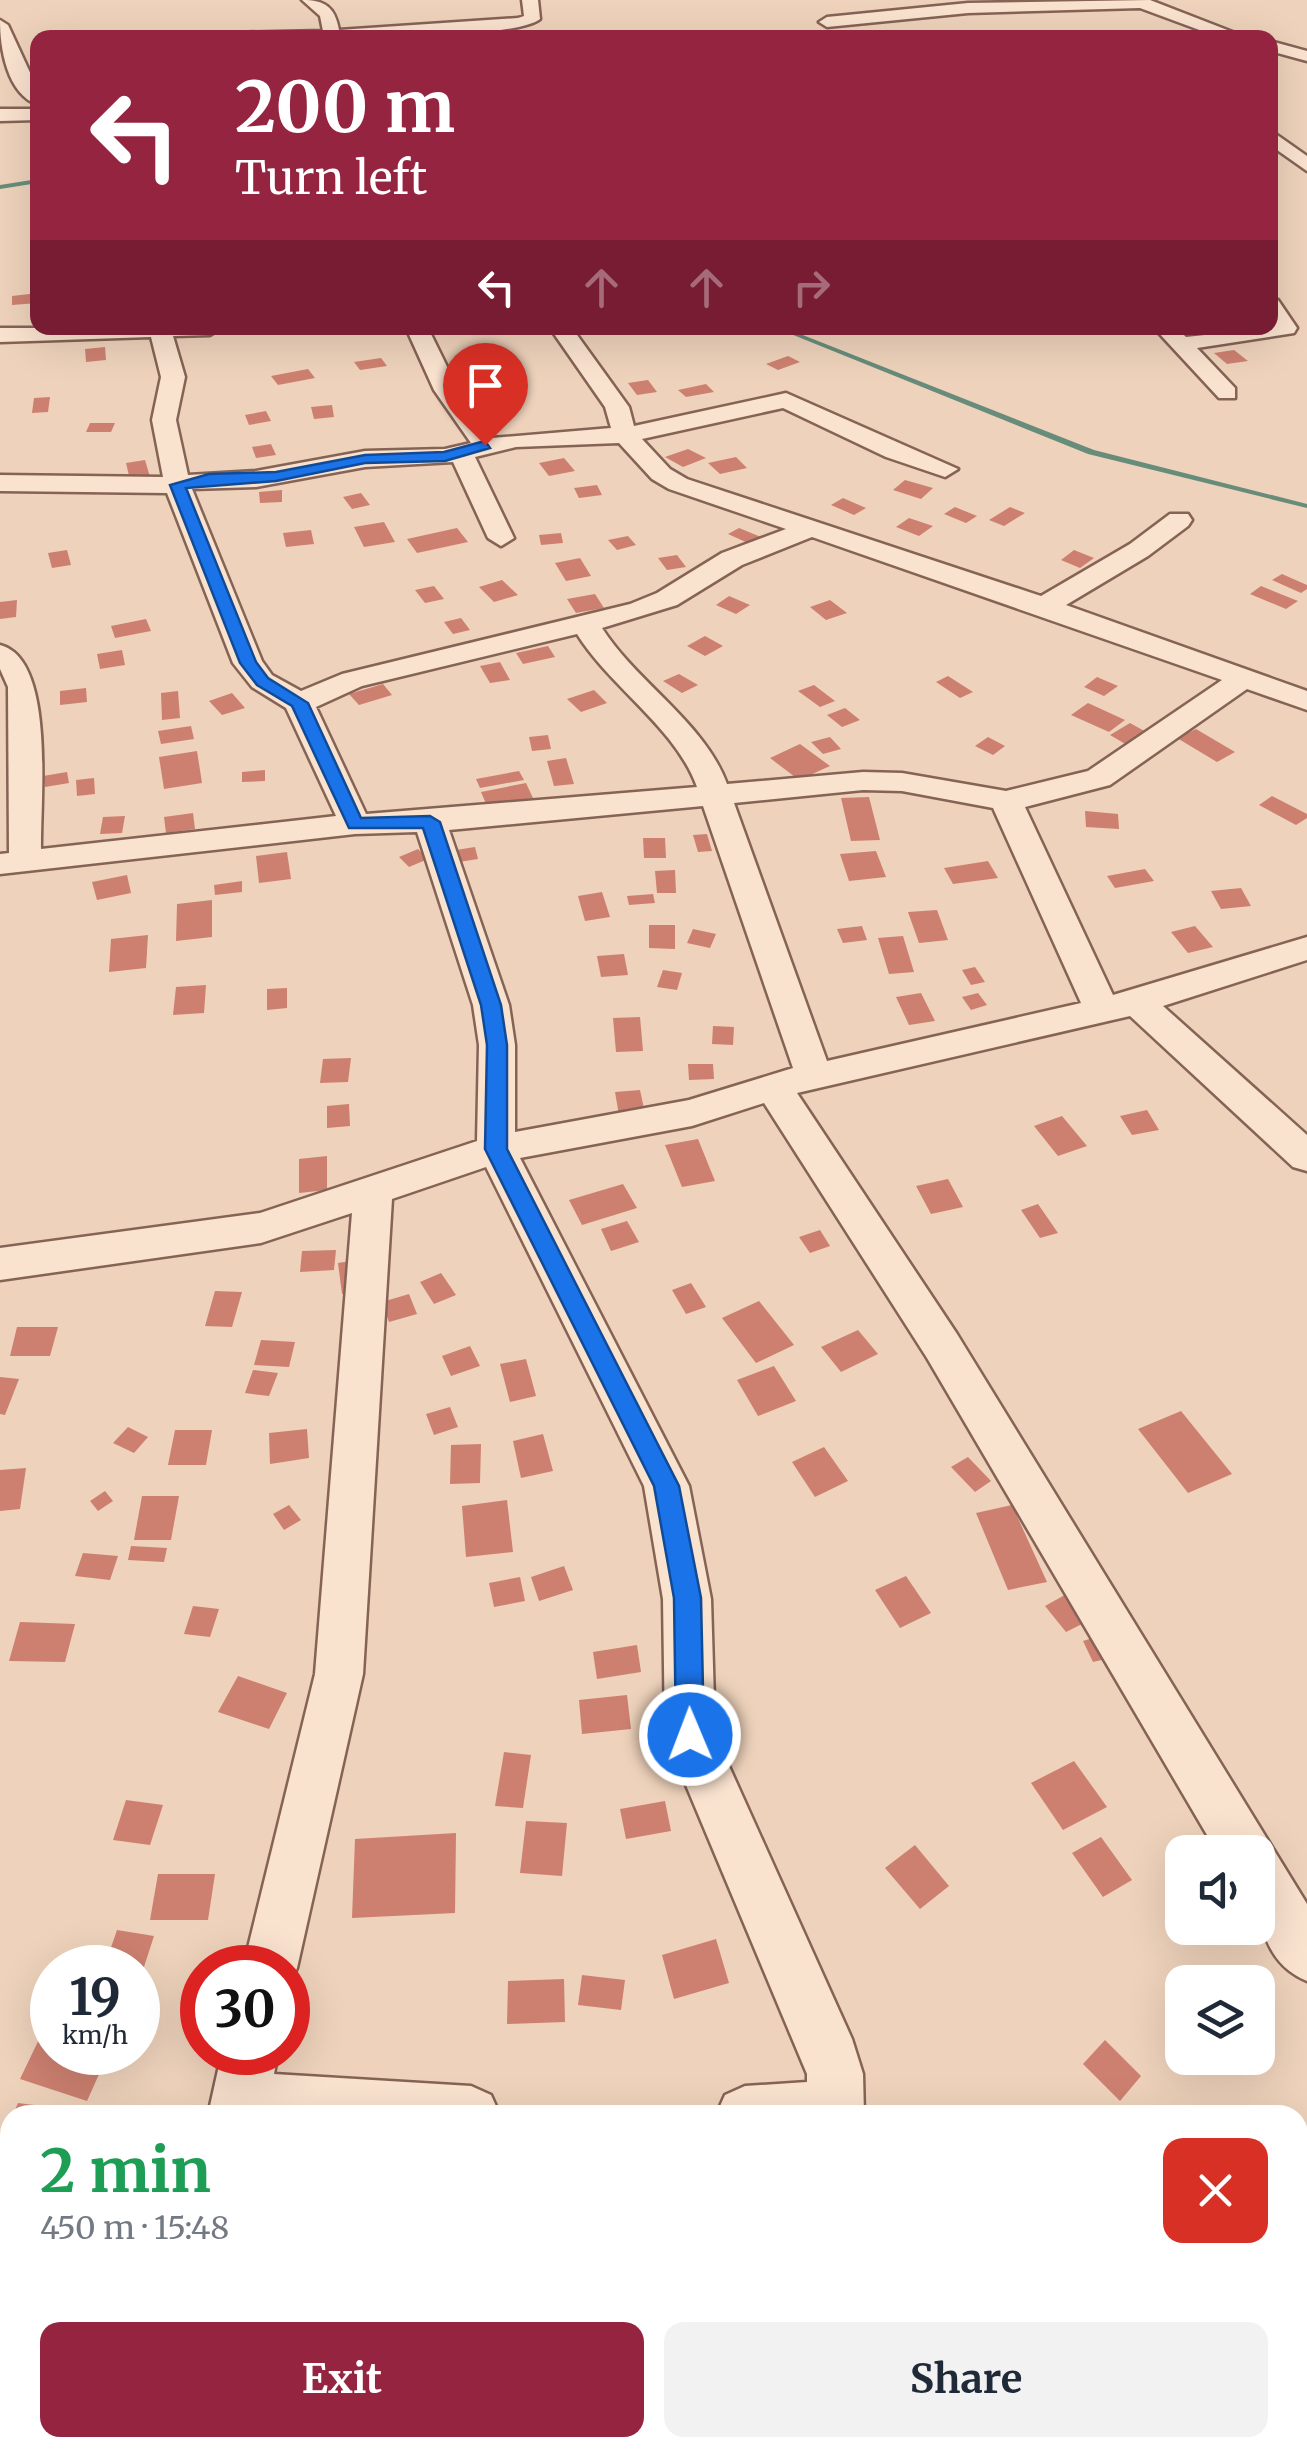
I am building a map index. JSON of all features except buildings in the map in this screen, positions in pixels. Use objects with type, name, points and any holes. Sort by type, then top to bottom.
[{"type":"street","points":[[426,30],[519,23],[532,19],[530,0]]},
{"type":"street","points":[[311,1],[328,14],[331,30]]},
{"type":"street","points":[[835,30],[823,16],[964,4],[1138,2],[1217,30]]},
{"type":"street","points":[[964,4],[987,28]]},
{"type":"street","points":[[0,24],[7,60],[30,92]]},
{"type":"street","points":[[1278,48],[1307,57]]},
{"type":"street","points":[[1278,61],[1307,57]]},
{"type":"street","points":[[0,106],[30,96]]},
{"type":"street","points":[[0,115],[30,114]]},
{"type":"street","points":[[1278,142],[1307,165]]},
{"type":"street","points":[[0,335],[30,334]]},
{"type":"street","points":[[161,335],[173,377],[164,420],[177,485],[248,663],[262,681],[299,703],[355,824]]},
{"type":"street","points":[[420,335],[473,449],[501,538]]},
{"type":"street","points":[[565,335],[618,407],[624,435],[661,474],[678,484],[1044,606],[1307,701]]},
{"type":"street","points":[[1173,336],[1227,393]]},
{"type":"street","points":[[0,483],[177,485],[209,478],[276,476],[365,459],[624,435],[786,400],[895,452],[945,469]]},
{"type":"street","points":[[1044,606],[1138,550],[1179,520]]},
{"type":"street","points":[[299,703],[352,680],[586,625],[668,599],[706,572],[810,528]]},
{"type":"street","points":[[586,625],[606,657],[703,762],[794,1081],[942,1346],[1236,1835]]},
{"type":"street","points":[[0,654],[12,662],[24,687],[12,863],[355,824],[430,822],[714,798],[863,781],[902,782],[1006,801],[1074,788],[1099,778],[1242,679]]},
{"type":"street","points":[[1006,801],[1119,1006],[1307,1158]]},
{"type":"street","points":[[430,822],[491,1005],[497,1045],[496,1149],[666,1486],[688,1598],[690,1735],[824,2039],[835,2074],[834,2105]]},
{"type":"street","points":[[0,1264],[261,1228],[496,1149],[674,1117],[794,1081],[1119,1006],[1307,948]]},
{"type":"street","points":[[275,1945],[339,1674],[373,1193]]},
{"type":"street","points":[[1275,1900],[1307,1954]]},
{"type":"street","points":[[242,2089],[383,2105]]},
{"type":"waterway","points":[[0,187],[30,182]]},
{"type":"waterway","points":[[798,335],[1091,452],[1307,506]]},
{"type":"route","points":[[485,445],[445,456],[365,459],[256,479],[209,478],[177,485],[248,663],[262,681],[299,703],[355,824],[430,822],[491,1005],[497,1045],[496,1149],[666,1486],[688,1598],[690,1735]]}]
